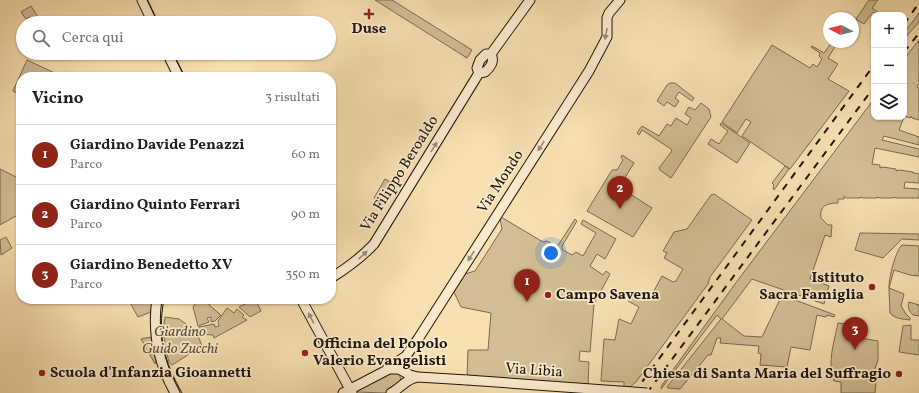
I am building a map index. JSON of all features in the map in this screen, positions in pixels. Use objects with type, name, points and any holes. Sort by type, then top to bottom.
[{"type":"street","points":[[142,0],[150,16]]},
{"type":"street","name":"Via Filippo Beroaldo","points":[[336,275],[354,264],[374,244],[479,73],[477,68],[480,60],[486,54],[491,54],[530,0]]},
{"type":"street","name":"Via Mondo","points":[[348,392],[406,356],[418,339],[589,71],[602,48],[606,37],[607,18],[609,13],[620,0]]},
{"type":"street","points":[[170,60],[176,72]]},
{"type":"street","points":[[157,304],[155,326],[158,347],[165,374],[175,393]]},
{"type":"street","points":[[304,304],[348,392]]},
{"type":"street","name":"Via Libia","points":[[387,369],[396,369],[422,377],[647,393]]},
{"type":"street","points":[[404,372],[406,378],[404,384]]},
{"type":"street","points":[[391,393],[400,388],[409,379],[422,377]]},
{"type":"green space","points":[[375,0],[392,0],[472,50],[467,58]]},
{"type":"green space","points":[[869,0],[878,0],[872,8],[878,12],[871,12],[871,15],[864,24],[859,21],[859,15]]},
{"type":"green space","points":[[31,6],[37,16],[24,16],[21,12]]},
{"type":"green space","points":[[919,13],[919,22],[907,36],[907,29]]},
{"type":"green space","points":[[919,40],[919,83],[917,87],[919,88],[919,120],[912,118],[911,116],[910,118],[907,117],[907,55]]},
{"type":"green space","points":[[772,45],[810,68],[813,64],[817,67],[822,59],[819,56],[820,53],[811,47],[812,46],[824,53],[828,48],[834,48],[828,58],[838,64],[828,79],[849,91],[790,169],[742,136],[751,122],[746,119],[737,133],[722,122]]},
{"type":"green space","points":[[27,60],[52,72],[22,72]]},
{"type":"green space","points":[[670,83],[675,83],[694,98],[692,101],[679,92],[675,98],[679,101],[675,107],[667,102],[664,106],[657,101],[667,85]]},
{"type":"green space","points":[[16,84],[16,92],[13,91]]},
{"type":"green space","points":[[701,103],[709,109],[711,117],[671,178],[659,168],[672,151],[671,149],[642,130],[639,135],[637,133],[642,126],[659,136],[667,124],[671,126],[676,118],[687,125],[691,118],[685,114],[689,107],[695,110]]},
{"type":"green space","points":[[871,103],[871,120],[903,120],[899,130],[919,137],[919,145],[884,136],[882,140],[919,149],[919,157],[875,148],[872,164],[880,165],[880,168],[896,169],[896,171],[899,170],[919,174],[919,183],[905,182],[904,188],[919,189],[919,198],[846,198],[844,196],[844,199],[838,199],[838,203],[827,205],[821,211],[821,218],[828,225],[832,225],[831,237],[825,235],[810,279],[829,286],[824,304],[752,279],[722,319],[744,336],[762,337],[782,295],[835,315],[834,317],[827,315],[826,317],[817,315],[810,350],[791,347],[787,367],[760,365],[761,354],[758,353],[759,346],[720,343],[721,338],[717,338],[711,355],[708,355],[680,389],[668,388],[667,387],[721,319],[717,315],[661,389],[662,385],[735,284]]},
{"type":"green space","points":[[721,123],[750,143],[737,163],[708,144],[711,139],[719,144],[728,131],[720,125]]},
{"type":"green space","points":[[622,155],[634,163],[619,187],[652,208],[633,237],[587,211],[612,170],[617,170],[623,160],[621,157]]},
{"type":"green space","points":[[785,166],[789,169],[774,190],[774,185],[772,183]]},
{"type":"green space","points":[[0,169],[16,177],[16,216],[0,225]]},
{"type":"green space","points":[[385,179],[397,186],[393,192],[388,194],[388,200],[385,205],[374,198]]},
{"type":"green space","points":[[714,194],[752,220],[710,277],[708,284],[636,382],[633,385],[624,387],[624,382],[601,381],[604,339],[615,340],[619,319],[631,324],[639,307],[628,301],[630,297],[637,294],[649,300],[662,276],[673,282],[676,281],[683,269],[664,258],[667,253],[663,251],[674,232],[687,229],[711,195]]},
{"type":"green space","points":[[501,217],[543,242],[547,241],[557,247],[575,219],[577,221],[562,246],[563,250],[572,255],[576,252],[583,256],[596,233],[581,224],[583,220],[616,239],[605,259],[597,254],[590,266],[603,275],[606,271],[610,274],[594,304],[590,352],[580,351],[579,361],[589,362],[588,385],[467,376],[468,350],[488,350],[491,313],[461,307],[454,292],[462,279],[458,276],[475,271],[502,229]]},
{"type":"green space","points":[[860,233],[919,234],[919,240],[902,239],[883,258],[855,250]]},
{"type":"green space","points":[[6,237],[12,248],[1,255],[0,240]]},
{"type":"green space","points":[[902,245],[919,246],[919,276],[894,270],[889,288],[893,265],[899,248]]},
{"type":"green space","points":[[889,288],[904,294],[901,306],[910,320],[897,318],[890,313]]},
{"type":"green space","points":[[909,302],[919,305],[919,316],[913,315],[910,312],[908,307]]},
{"type":"green space","points":[[131,304],[152,304],[151,312],[138,317]]},
{"type":"green space","points":[[195,304],[210,304],[209,305],[221,315],[215,321],[211,322],[211,317],[207,318],[209,322],[198,326],[193,307]]},
{"type":"green space","points":[[245,304],[258,304],[261,311],[250,317],[239,307]]},
{"type":"green space","points":[[227,308],[234,313],[237,309],[244,315],[242,317],[247,320],[214,338],[213,335],[199,334],[199,327],[214,324],[215,327],[219,326],[218,321]]},
{"type":"green space","name":"Giardino Guido Zucchi","points":[[165,317],[179,319],[196,331],[202,346],[172,365],[169,362],[165,345]]},
{"type":"green space","points":[[838,323],[851,325],[849,336],[878,341],[878,360],[873,374],[876,382],[875,393],[841,393],[841,382],[834,381],[831,360]]},
{"type":"green space","points":[[911,325],[911,340],[919,340],[919,355],[899,352],[903,326]]},
{"type":"green space","points":[[151,337],[156,363],[155,364],[141,339]]},
{"type":"green space","points":[[396,372],[400,376],[401,381],[395,388],[385,393],[357,392],[389,373]]},
{"type":"tram line","points":[[147,0],[155,16]]},
{"type":"tram line","points":[[176,60],[182,72]]},
{"type":"tram line","points":[[163,304],[161,325],[164,348],[171,370],[182,393]]},
{"type":"railway","points":[[907,20],[919,3]]},
{"type":"railway","points":[[907,48],[919,33]]},
{"type":"railway","points":[[634,393],[871,69]]},
{"type":"railway","points":[[647,393],[871,91]]},
{"type":"place","name":"Duse","points":[[369,14]]},
{"type":"place","name":"Giardino Quinto Ferrari","points":[[620,209]]},
{"type":"place","name":"Istituto Sacra Famiglia","points":[[872,287]]},
{"type":"place","name":"Campo Savena","points":[[548,295]]},
{"type":"place","name":"Giardino Davide Penazzi","points":[[527,302]]},
{"type":"place","name":"Giardino Benedetto XV","points":[[855,350]]},
{"type":"place","name":"Officina del Popolo Valerio Evangelisti","points":[[305,353]]},
{"type":"place","name":"Scuola d'Infanzia Gioannetti","points":[[42,373]]},
{"type":"place","name":"Chiesa di Santa Maria del Suffragio","points":[[899,374]]}]
